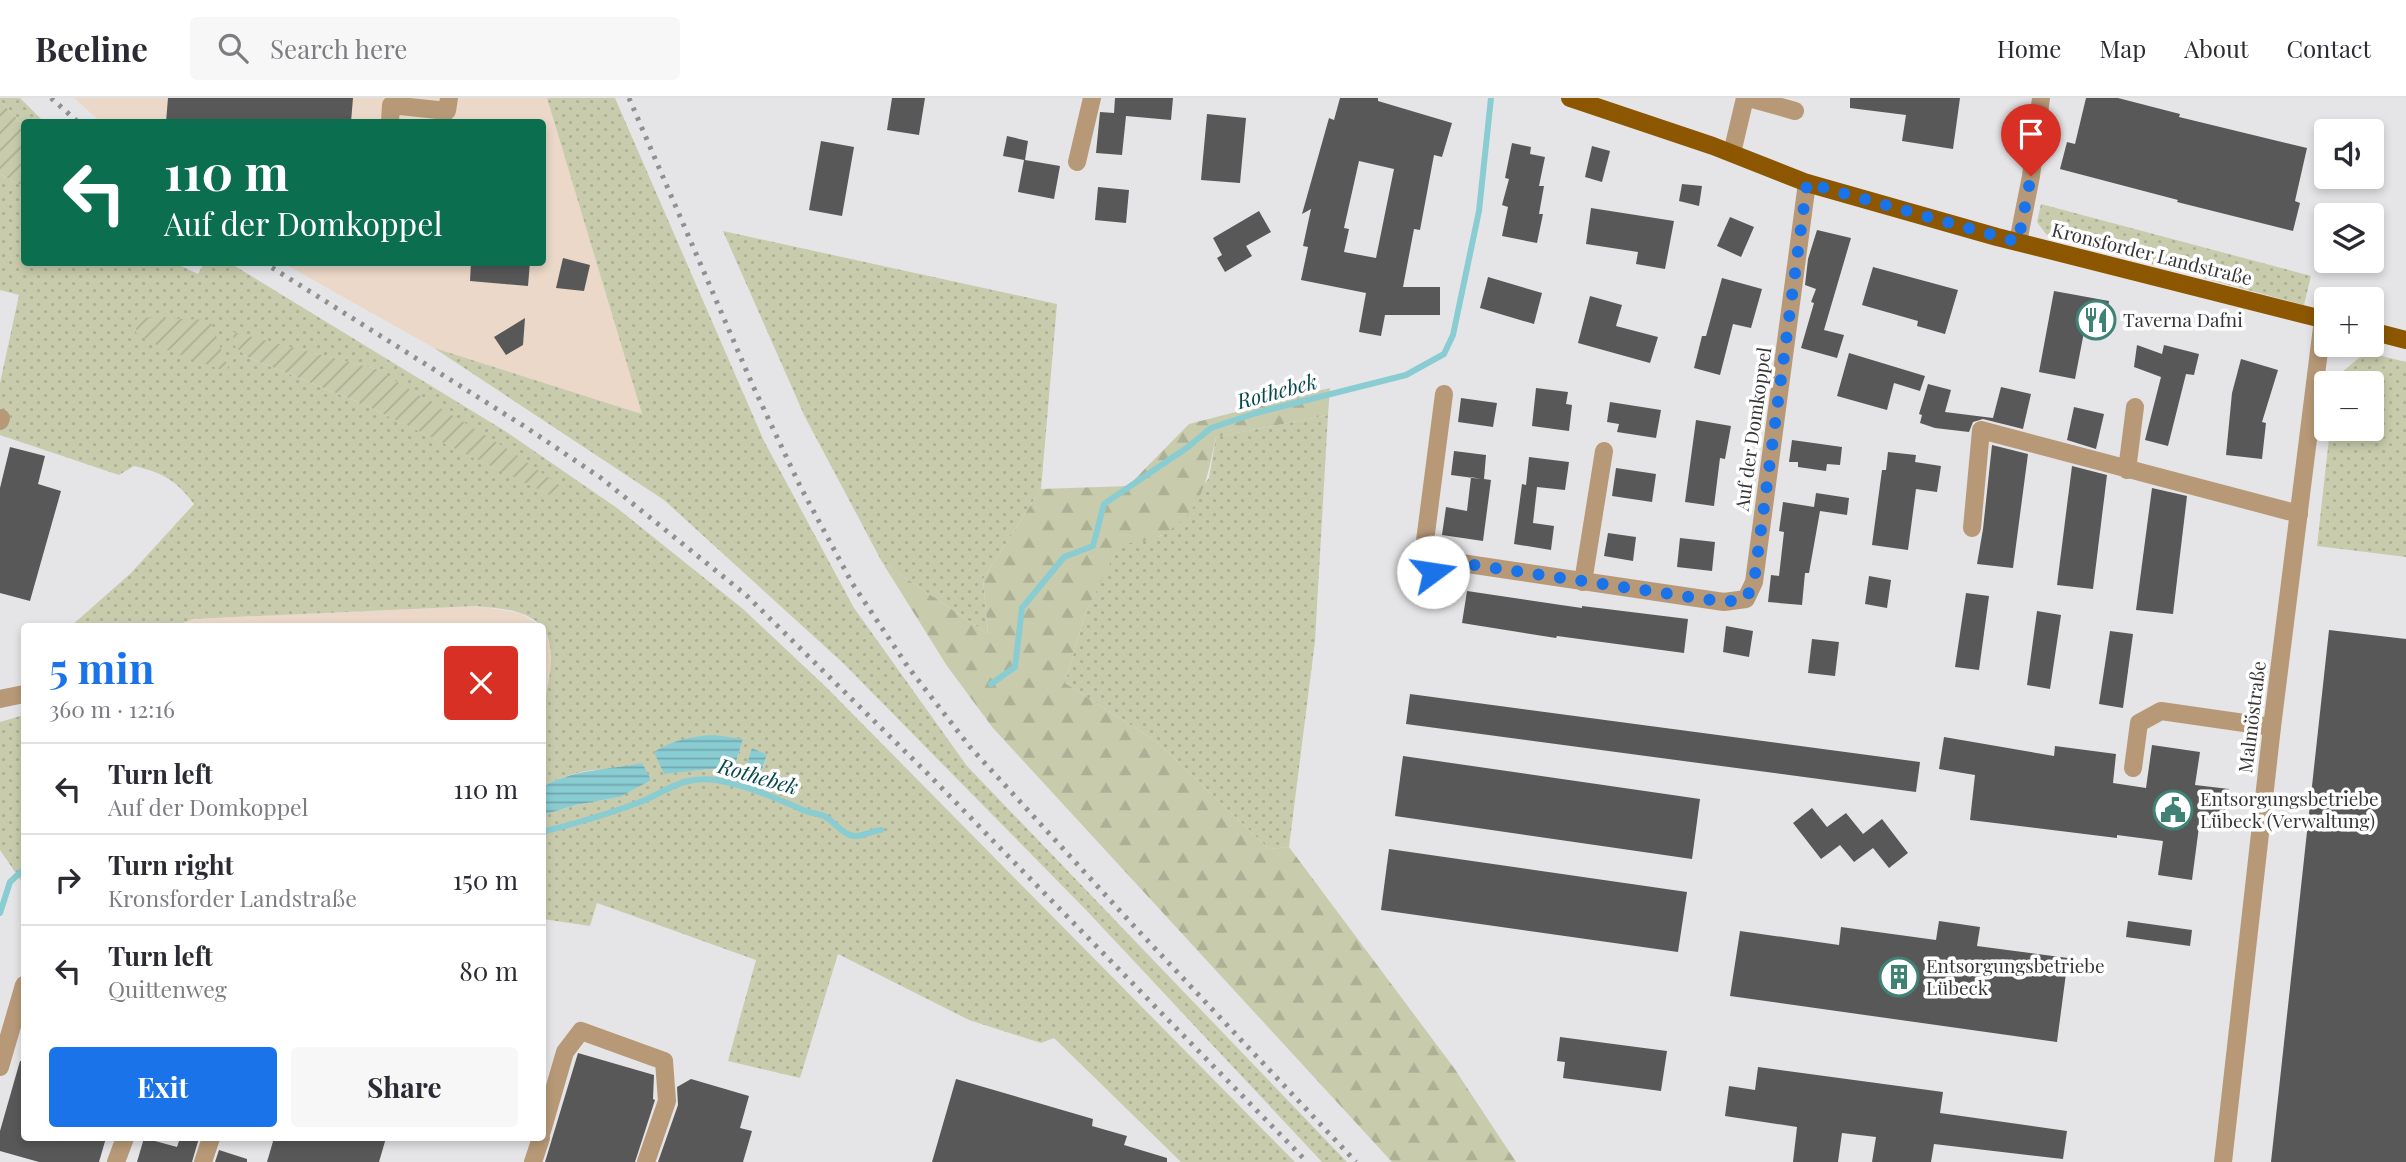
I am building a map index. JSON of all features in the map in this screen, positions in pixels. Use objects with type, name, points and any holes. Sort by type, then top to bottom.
[{"type":"main road","name":"Kronsforder Landstraße","points":[[1570,98],[1732,153],[1807,183],[2018,242],[2314,317]]},
{"type":"main road","points":[[2384,334],[2406,340]]},
{"type":"street","points":[[390,109],[447,111],[449,98]]},
{"type":"street","points":[[1077,162],[1092,98]]},
{"type":"street","points":[[1732,153],[1747,98],[1795,111]]},
{"type":"street","points":[[2018,242],[2028,196],[2041,98]]},
{"type":"street","name":"Auf der Domkoppel","points":[[1444,394],[1425,541],[1427,559],[1433,572],[1461,563],[1724,602],[1746,599],[1754,582],[1807,183]]},
{"type":"street","name":"Malmöstraße","points":[[2223,1162],[2272,727],[2319,357]]},
{"type":"street","points":[[2127,470],[2135,407]]},
{"type":"street","points":[[1972,528],[1981,430],[2299,514]]},
{"type":"street","points":[[1583,582],[1604,451]]},
{"type":"street","points":[[0,699],[21,695]]},
{"type":"street","points":[[2133,768],[2139,723],[2161,711],[2272,727]]},
{"type":"street","points":[[0,1067],[21,995]]},
{"type":"street","points":[[546,1117],[565,1052],[581,1031],[664,1061],[667,1101],[646,1162]]},
{"type":"street","points":[[116,1162],[124,1141]]},
{"type":"street","points":[[203,1162],[210,1141]]},
{"type":"street","points":[[533,1162],[540,1141]]},
{"type":"shaded area","points":[[74,98],[547,98],[642,414],[434,348],[288,266],[546,266],[546,119],[98,119]]},
{"type":"shaded area","points":[[477,606],[520,613],[536,623],[182,623],[192,619]]},
{"type":"shaded area","points":[[546,635],[552,648],[546,700]]},
{"type":"green space","points":[[0,98],[20,98],[41,119],[21,119],[21,123]]},
{"type":"green space","points":[[547,98],[615,98],[764,441],[854,608],[967,766],[1347,1162],[1322,1162],[1087,911],[843,663],[664,500],[434,348],[642,414]]},
{"type":"green space","points":[[0,101],[21,123],[21,185],[0,174]]},
{"type":"green space","points":[[0,174],[21,185],[21,266],[181,266],[198,274],[202,266],[235,266],[505,431],[617,508],[743,609],[825,686],[1295,1162],[1181,1162],[1054,1038],[1041,1043],[969,1020],[838,954],[800,1078],[728,1061],[756,960],[597,903],[590,926],[546,919],[546,814],[576,805],[620,797],[651,779],[612,770],[594,770],[567,776],[546,785],[546,694],[551,654],[546,623],[537,623],[520,613],[504,609],[477,606],[193,619],[183,623],[74,623],[131,573],[194,504],[175,483],[153,472],[134,466],[119,475],[0,435],[0,383],[19,295],[0,290]],"holes":[[[233,333],[376,369],[557,498],[363,404],[245,356]],[[743,739],[733,772],[710,769],[664,773]],[[752,748],[767,756],[757,783]]]},
{"type":"green space","points":[[2041,204],[2311,276],[2304,305],[2054,238],[2046,234],[2037,222]]},
{"type":"green space","points":[[723,231],[1057,304],[1041,489],[983,579],[988,634],[882,562],[805,417]]},
{"type":"green space","points":[[137,317],[210,320],[230,373],[162,348],[136,333]]},
{"type":"green space","points":[[233,332],[376,369],[511,451],[562,487],[556,498],[363,404],[245,356],[234,345]]},
{"type":"green space","points":[[2384,356],[2406,362],[2406,557],[2317,546],[2329,441],[2384,441],[2384,371],[2343,371],[2360,357]]},
{"type":"green space","points":[[1330,388],[1328,415],[1216,437],[1206,480],[1195,505],[1186,516],[1158,537],[1119,545],[1085,614],[1065,683],[1157,742],[1269,849],[1289,847],[1454,1068],[1516,1162],[1392,1162],[993,728],[947,666],[882,562],[988,634],[983,579],[1041,489],[1128,486],[1189,424]]},
{"type":"green space","points":[[1328,415],[1315,641],[1289,847],[1269,849],[1157,742],[1065,683],[1085,614],[1119,544],[1161,536],[1209,478],[1216,437]]},
{"type":"green space","points":[[21,716],[21,881],[0,850],[0,722]]},
{"type":"water","points":[[714,735],[743,739],[733,772],[710,769],[664,774],[654,752],[683,739]]},
{"type":"water","points":[[752,748],[767,755],[757,783],[743,777]]},
{"type":"water","points":[[642,763],[651,780],[620,797],[576,805],[546,814],[546,785],[578,773]]},
{"type":"building","points":[[168,98],[353,98],[351,119],[166,119]]},
{"type":"building","points":[[892,98],[925,98],[919,135],[887,130]]},
{"type":"building","points":[[1115,98],[1173,98],[1171,120],[1126,116],[1122,155],[1096,153],[1100,112],[1114,113]]},
{"type":"building","points":[[1340,98],[1378,98],[1378,101],[1452,123],[1442,157],[1434,155],[1420,230],[1414,229],[1403,287],[1440,287],[1440,315],[1385,315],[1381,336],[1359,332],[1366,293],[1301,280],[1308,247],[1303,246],[1311,209],[1302,214],[1329,118],[1334,120]],"holes":[[[1359,161],[1394,169],[1376,258],[1344,252],[1349,229],[1344,228]]]},
{"type":"building","points":[[1850,98],[1960,98],[1953,149],[1902,141],[1906,115],[1850,108]]},
{"type":"building","points":[[2086,98],[2118,98],[2180,114],[2179,117],[2307,148],[2295,201],[2300,203],[2293,231],[2060,169],[2067,142],[2075,144]]},
{"type":"building","points":[[1207,114],[1246,118],[1240,183],[1201,180]]},
{"type":"building","points":[[1007,136],[1028,141],[1025,160],[1060,166],[1054,199],[1018,192],[1024,160],[1003,156]]},
{"type":"building","points":[[821,141],[854,147],[842,216],[809,210]]},
{"type":"building","points":[[1512,143],[1531,147],[1530,154],[1545,157],[1539,186],[1544,186],[1539,214],[1543,214],[1537,243],[1502,236],[1508,207],[1502,205],[1509,179],[1505,178]]},
{"type":"building","points":[[1592,146],[1610,151],[1602,182],[1585,177]]},
{"type":"building","points":[[1682,184],[1702,186],[1699,206],[1679,201]]},
{"type":"building","points":[[1098,187],[1129,190],[1126,223],[1095,220]]},
{"type":"building","points":[[1591,208],[1674,221],[1665,269],[1636,264],[1638,252],[1586,244]]},
{"type":"building","points":[[1259,211],[1271,232],[1246,246],[1252,256],[1225,272],[1217,258],[1222,255],[1213,238]]},
{"type":"building","points":[[1730,217],[1754,227],[1741,257],[1717,246]]},
{"type":"building","points":[[1817,230],[1851,238],[1824,330],[1844,335],[1837,358],[1801,348],[1816,289],[1805,285],[1808,259]]},
{"type":"building","points":[[563,258],[590,265],[584,291],[556,288]]},
{"type":"building","points":[[471,266],[530,266],[528,286],[470,281]]},
{"type":"building","points":[[1873,267],[1958,290],[1945,334],[1917,326],[1918,321],[1862,305]]},
{"type":"building","points":[[1488,277],[1542,293],[1534,324],[1480,308]]},
{"type":"building","points":[[1722,278],[1762,289],[1751,328],[1733,324],[1720,375],[1694,368]]},
{"type":"building","points":[[2054,291],[2109,301],[2104,335],[2084,332],[2075,379],[2039,372]]},
{"type":"building","points":[[1590,296],[1622,305],[1616,326],[1658,337],[1650,363],[1578,343]]},
{"type":"building","points":[[525,318],[523,345],[506,355],[494,337]]},
{"type":"building","points":[[2137,345],[2162,354],[2164,345],[2199,354],[2194,375],[2186,374],[2168,446],[2145,440],[2161,377],[2134,367]]},
{"type":"building","points":[[1849,353],[1925,376],[1920,391],[1894,383],[1887,410],[1837,396]]},
{"type":"building","points":[[2241,359],[2278,370],[2262,422],[2266,423],[2262,459],[2226,455],[2232,393]]},
{"type":"building","points":[[1928,384],[1951,390],[1945,412],[1993,418],[2001,387],[2031,394],[2023,429],[1983,419],[1973,422],[1969,432],[1935,428],[1920,423],[1922,415],[1919,414]]},
{"type":"building","points":[[1536,388],[1568,392],[1566,404],[1572,405],[1569,431],[1532,426]]},
{"type":"building","points":[[1461,398],[1497,403],[1493,427],[1458,422]]},
{"type":"building","points":[[1610,402],[1661,410],[1656,438],[1617,432],[1619,424],[1607,422]]},
{"type":"building","points":[[2074,407],[2104,414],[2096,449],[2067,440]]},
{"type":"building","points":[[1696,420],[1731,426],[1725,459],[1720,458],[1714,506],[1685,502]]},
{"type":"building","points":[[1792,440],[1842,447],[1840,465],[1827,464],[1826,471],[1798,467],[1798,462],[1789,462]]},
{"type":"building","points":[[1992,445],[2028,454],[2013,568],[1977,564]]},
{"type":"building","points":[[10,447],[45,456],[38,484],[61,491],[30,601],[0,593],[0,488]]},
{"type":"building","points":[[1454,451],[1486,455],[1484,479],[1491,480],[1483,541],[1442,535],[1446,507],[1467,511],[1471,478],[1451,475]]},
{"type":"building","points":[[1888,452],[1916,455],[1915,462],[1941,466],[1937,492],[1916,489],[1908,550],[1872,545],[1882,470],[1886,470]]},
{"type":"building","points":[[1529,457],[1569,462],[1565,490],[1537,487],[1533,523],[1554,526],[1551,550],[1514,544],[1522,484],[1526,485]]},
{"type":"building","points":[[2072,466],[2107,475],[2093,589],[2057,585]]},
{"type":"building","points":[[1616,468],[1656,474],[1652,502],[1612,496]]},
{"type":"building","points":[[2152,488],[2187,496],[2173,614],[2136,610]]},
{"type":"building","points":[[1816,493],[1849,498],[1847,515],[1820,511],[1809,573],[1805,573],[1802,605],[1768,602],[1771,575],[1779,576],[1784,532],[1779,531],[1783,502],[1814,507]]},
{"type":"building","points":[[1608,533],[1636,537],[1633,561],[1604,556]]},
{"type":"building","points":[[1680,538],[1715,542],[1712,571],[1677,567]]},
{"type":"building","points":[[1869,576],[1891,580],[1887,608],[1865,604]]},
{"type":"building","points":[[1467,591],[1582,608],[1688,619],[1684,653],[1557,636],[1556,638],[1462,623]]},
{"type":"building","points":[[1966,593],[1989,596],[1979,670],[1955,667]]},
{"type":"building","points":[[2037,611],[2061,615],[2050,689],[2027,685]]},
{"type":"building","points":[[1726,626],[1753,631],[1749,657],[1723,652]]},
{"type":"building","points":[[2329,630],[2406,639],[2406,1162],[2271,1162]]},
{"type":"building","points":[[2110,631],[2133,634],[2123,708],[2099,704]]},
{"type":"building","points":[[1812,639],[1839,642],[1835,676],[1808,673]]},
{"type":"building","points":[[1410,694],[1920,762],[1916,792],[1406,724]]},
{"type":"building","points":[[1944,737],[2054,756],[2055,746],[2116,754],[2113,783],[2146,788],[2152,745],[2200,752],[2195,785],[2229,789],[2224,822],[2200,819],[2192,880],[2158,875],[2163,841],[1970,820],[1975,775],[1939,769]]},
{"type":"building","points":[[1403,756],[1700,799],[1692,859],[1395,816]]},
{"type":"building","points":[[1812,808],[1827,827],[1846,813],[1863,834],[1882,819],[1908,853],[1889,868],[1873,848],[1854,862],[1840,845],[1821,859],[1793,823]]},
{"type":"building","points":[[1389,849],[1687,892],[1678,952],[1381,910]]},
{"type":"building","name":"Entsorgungsbetriebe Lübeck","points":[[1939,921],[1980,927],[1977,946],[2068,958],[2057,1042],[1730,996],[1740,931],[1839,945],[1841,927],[1936,940]]},
{"type":"building","points":[[2128,921],[2192,930],[2190,946],[2126,937]]},
{"type":"building","points":[[1560,1037],[1667,1051],[1661,1091],[1563,1078],[1565,1062],[1557,1061]]},
{"type":"building","points":[[578,1053],[654,1075],[655,1100],[635,1162],[545,1162]]},
{"type":"building","points":[[21,1061],[21,1141],[105,1141],[99,1162],[39,1162],[0,1151],[0,1131]]},
{"type":"building","points":[[1758,1067],[1943,1092],[1940,1113],[2067,1131],[2063,1159],[1934,1144],[1931,1162],[1872,1162],[1876,1137],[1842,1133],[1838,1162],[1793,1162],[1797,1127],[1725,1116],[1729,1086],[1755,1090]]},
{"type":"building","points":[[691,1079],[749,1096],[740,1128],[752,1131],[743,1162],[658,1162],[678,1105],[677,1087]]},
{"type":"building","points":[[956,1079],[1093,1119],[1092,1126],[1127,1136],[1124,1145],[1167,1158],[1167,1162],[932,1162]]},
{"type":"building","points":[[143,1141],[177,1147],[179,1141],[198,1141],[192,1162],[137,1162]]},
{"type":"building","points":[[273,1141],[385,1141],[379,1162],[267,1162]]},
{"type":"building","points":[[219,1150],[247,1159],[247,1162],[215,1162]]},
{"type":"waterway","name":"Rothebek","points":[[991,684],[1015,667],[1022,608],[1064,557],[1093,546],[1104,504],[1188,447],[1211,428],[1256,413],[1406,375],[1444,354],[1453,335],[1479,211],[1491,98]]},
{"type":"waterway","name":"Rothebek","points":[[546,831],[624,808],[683,782],[703,779],[738,785],[824,816],[851,835],[858,836],[881,830]]},
{"type":"waterway","name":"Rothebek","points":[[0,913],[10,882],[21,872]]},
{"type":"railway","points":[[51,98],[75,119]]},
{"type":"railway","points":[[629,98],[753,386],[800,486],[852,583],[908,667],[970,747],[1356,1162]]},
{"type":"railway","points":[[269,266],[527,428],[601,478],[746,595],[927,773],[1307,1162]]},
{"type":"place","name":"Taverna Dafni","points":[[2096,320]]},
{"type":"place","name":"Entsorgungsbetriebe Lübeck (Verwaltung)","points":[[2173,810]]},
{"type":"place","name":"Entsorgungsbetriebe Lübeck","points":[[1899,977]]},
{"type":"route","points":[[1433,572],[1461,563],[1724,602],[1746,599],[1754,582],[1807,183],[2018,242],[2031,176]]}]
